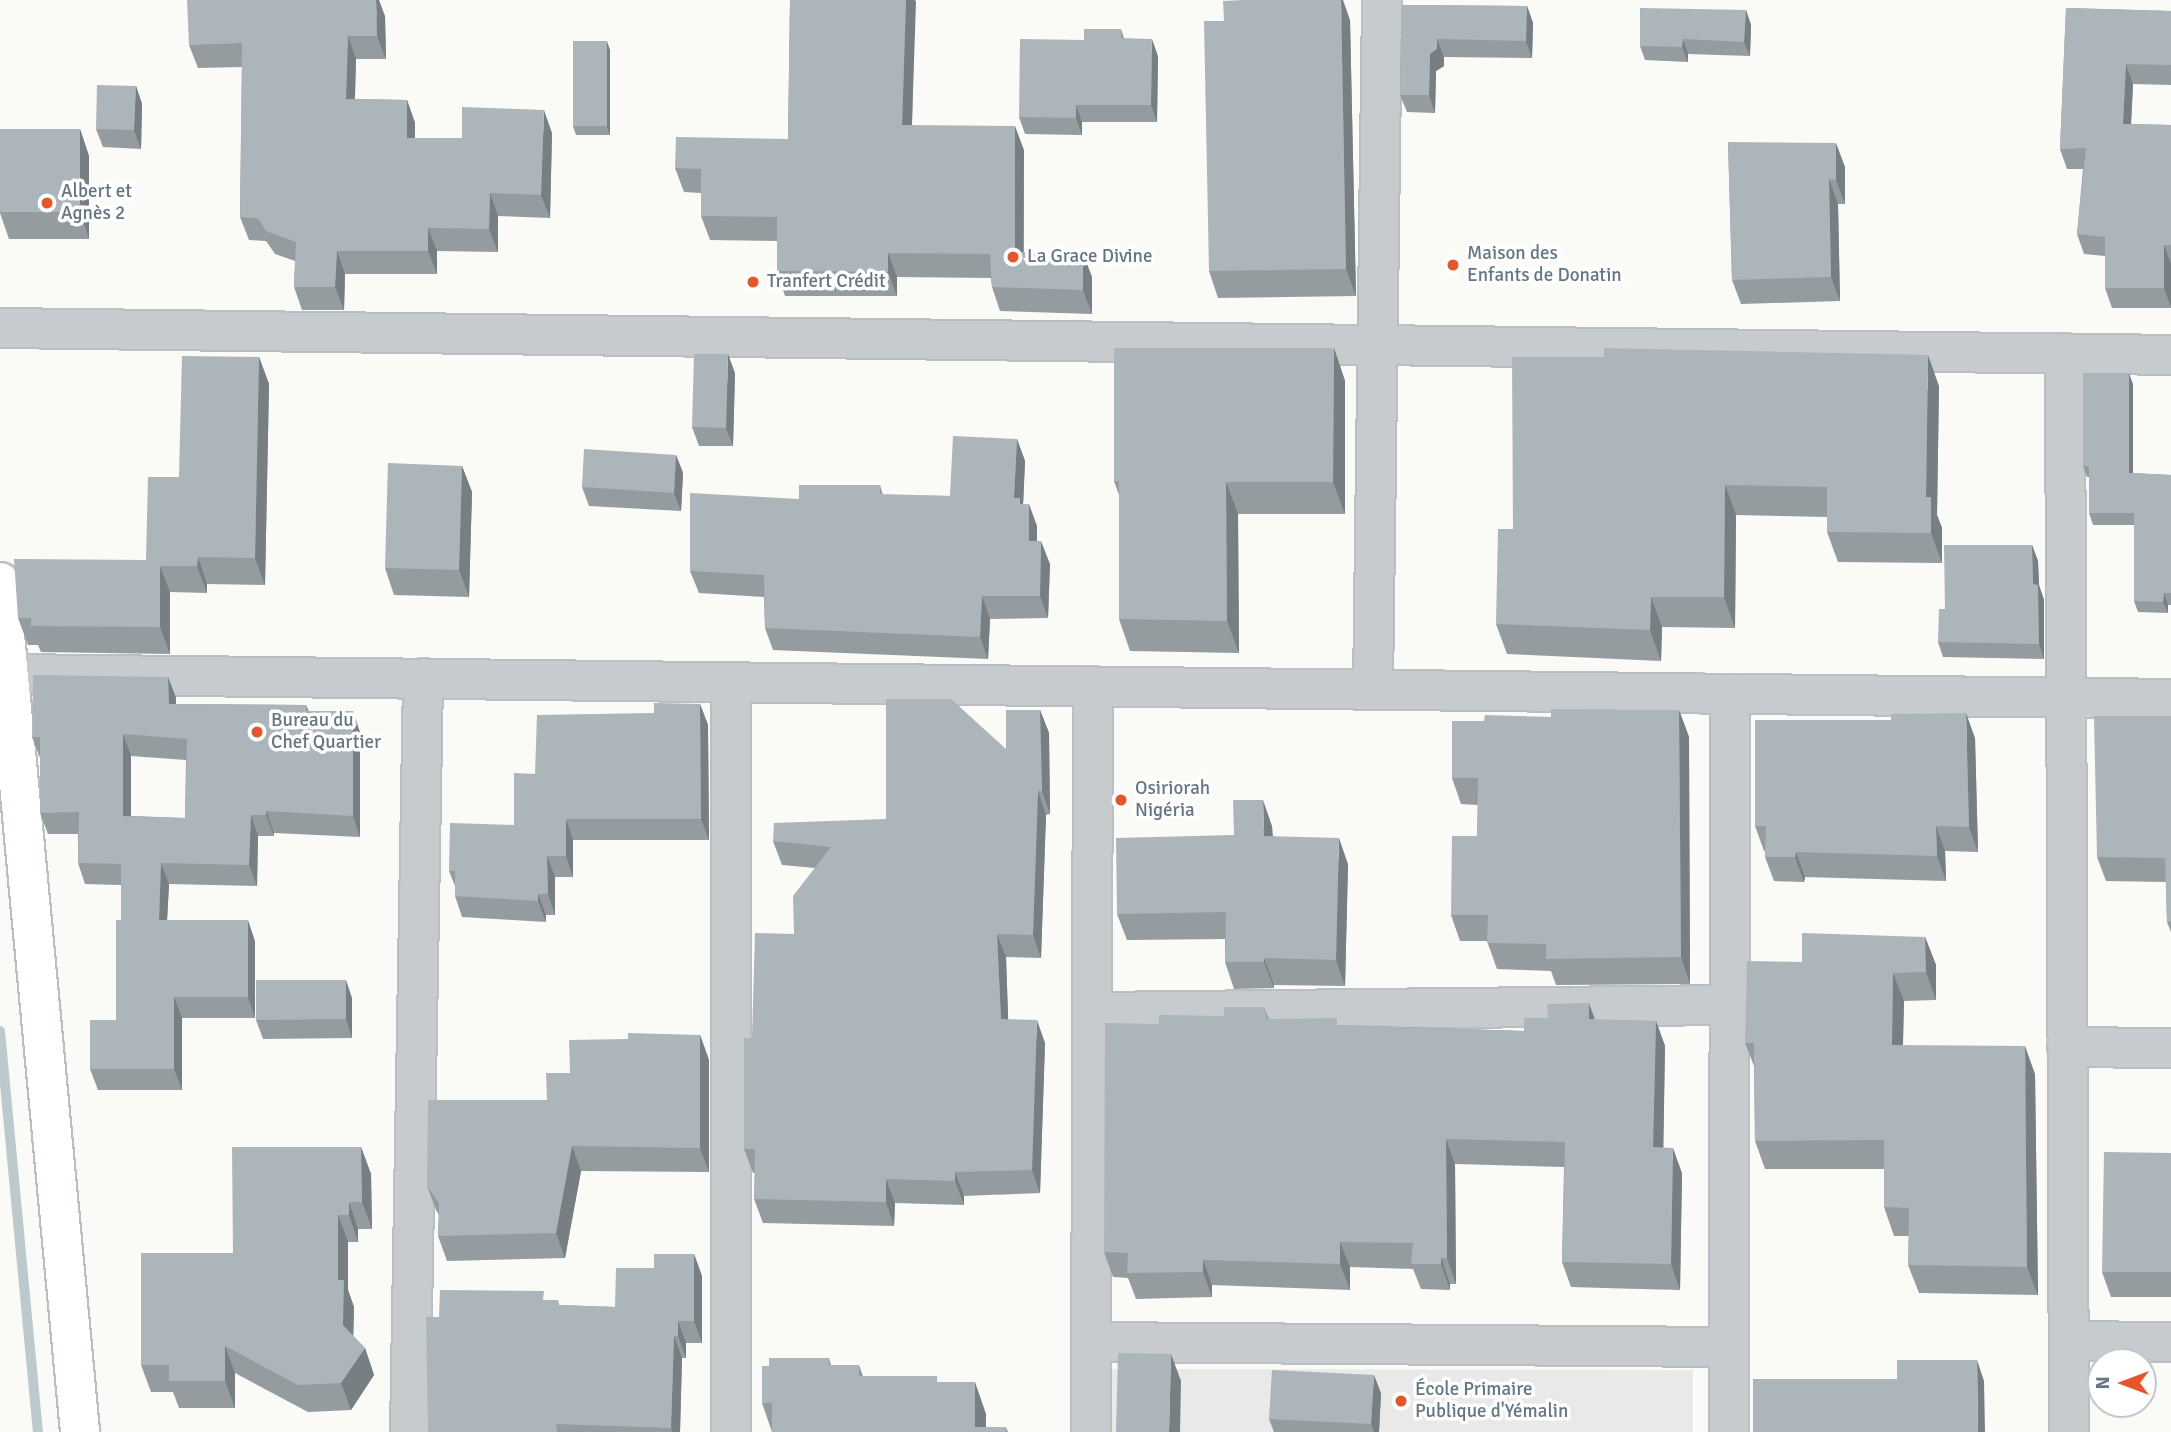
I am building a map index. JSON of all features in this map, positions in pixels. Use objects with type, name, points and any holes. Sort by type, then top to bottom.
[{"type":"street","points":[[1373,689],[1382,0]]},
{"type":"street","points":[[0,328],[2171,355]]},
{"type":"street","points":[[2065,353],[2069,1432]]},
{"type":"street","points":[[0,582],[9,674],[12,833],[80,1432]]},
{"type":"street","points":[[9,674],[2171,699]]},
{"type":"street","points":[[410,1432],[424,678]]},
{"type":"street","points":[[731,682],[731,1432]]},
{"type":"street","points":[[1091,1432],[1093,686]]},
{"type":"street","points":[[1729,1432],[1730,694]]},
{"type":"street","points":[[1092,1012],[1730,1005]]},
{"type":"street","points":[[2067,1047],[2171,1048]]},
{"type":"street","points":[[2069,1341],[2171,1342]]},
{"type":"street","points":[[1091,1342],[1729,1347]]},
{"type":"shaded area","name":"École Primaire Publique d'Yémalin","points":[[1108,1369],[1693,1370],[1693,1432],[1108,1432]]},
{"type":"building","points":[[187,0],[376,0],[377,36],[348,36],[346,99],[407,100],[407,138],[462,138],[462,107],[544,110],[541,195],[490,193],[489,229],[428,228],[428,251],[337,251],[335,287],[294,287],[296,242],[266,231],[258,218],[240,217],[242,43],[189,45]]},
{"type":"building","points":[[790,0],[906,0],[902,125],[1015,126],[1015,252],[1083,253],[1083,290],[992,287],[990,254],[888,253],[888,272],[777,271],[777,217],[701,216],[701,169],[675,168],[676,137],[788,139]]},
{"type":"building","points":[[1341,0],[1346,269],[1209,271],[1204,21],[1224,21],[1223,1]]},
{"type":"building","points":[[1402,5],[1527,6],[1526,41],[1437,39],[1437,49],[1430,54],[1429,95],[1400,95]]},
{"type":"building","points":[[1640,8],[1746,10],[1744,42],[1683,39],[1682,47],[1640,46]]},
{"type":"building","points":[[2066,8],[2171,11],[2171,65],[2126,64],[2123,124],[2171,125],[2171,245],[2164,245],[2164,288],[2105,288],[2105,237],[2077,234],[2086,148],[2060,149]]},
{"type":"building","points":[[1084,29],[1121,29],[1121,38],[1152,39],[1151,105],[1076,105],[1076,118],[1019,117],[1020,39],[1084,40]]},
{"type":"building","points":[[573,41],[607,41],[607,126],[573,126]]},
{"type":"building","points":[[97,85],[136,86],[134,130],[96,129]]},
{"type":"building","points":[[0,129],[80,129],[80,212],[0,212]]},
{"type":"building","points":[[1728,142],[1836,143],[1836,180],[1829,179],[1831,277],[1732,280]]},
{"type":"building","points":[[1114,348],[1334,348],[1333,482],[1226,482],[1227,621],[1119,619],[1119,481],[1114,481]]},
{"type":"building","points":[[1604,348],[1928,355],[1926,497],[1931,497],[1931,533],[1827,532],[1827,487],[1725,485],[1724,597],[1651,597],[1650,630],[1496,624],[1498,529],[1513,529],[1512,357],[1604,357]]},
{"type":"building","points":[[694,354],[728,354],[726,428],[692,427]]},
{"type":"building","points":[[182,356],[259,357],[255,558],[198,557],[197,566],[160,566],[160,627],[31,626],[31,618],[18,618],[14,559],[146,560],[148,477],[179,477]]},
{"type":"building","points":[[2083,373],[2129,373],[2129,473],[2171,475],[2171,593],[2164,593],[2163,602],[2134,601],[2134,513],[2089,513],[2089,466],[2083,466]]},
{"type":"building","points":[[953,436],[1017,439],[1014,498],[1020,498],[1020,504],[1029,504],[1029,541],[1041,541],[1040,596],[982,596],[980,637],[765,628],[764,575],[690,571],[690,493],[799,499],[799,485],[880,485],[880,494],[950,496]]},
{"type":"building","points":[[584,449],[676,455],[674,493],[582,487]]},
{"type":"building","points":[[388,463],[462,466],[459,570],[385,568]]},
{"type":"building","points":[[1944,545],[2032,545],[2033,584],[2038,585],[2039,644],[1938,642],[1939,609],[1945,609]]},
{"type":"building","points":[[33,675],[168,677],[169,704],[306,705],[306,711],[353,711],[353,816],[266,811],[266,815],[251,815],[249,865],[161,863],[159,920],[248,920],[248,997],[174,997],[174,1069],[90,1069],[90,1020],[116,1020],[116,920],[121,920],[121,864],[78,863],[79,812],[40,813],[40,737],[32,737]],"holes":[[[123,734],[187,739],[185,818],[123,816]]]},
{"type":"building","points":[[886,699],[951,699],[1006,749],[1006,710],[1040,710],[1042,791],[1038,791],[1033,935],[997,934],[1001,1019],[1037,1020],[1032,1170],[955,1172],[955,1181],[886,1179],[886,1202],[754,1199],[755,1149],[744,1149],[744,1038],[752,1038],[755,933],[794,934],[793,896],[831,847],[773,841],[774,823],[886,819]]},
{"type":"building","points":[[654,703],[700,704],[701,819],[566,819],[566,856],[547,856],[548,894],[538,894],[538,901],[455,896],[455,871],[449,871],[450,823],[514,825],[514,773],[535,774],[537,715],[654,713]]},
{"type":"building","points":[[1551,709],[1679,710],[1681,957],[1546,959],[1546,944],[1487,943],[1488,915],[1451,915],[1452,836],[1477,836],[1478,778],[1452,778],[1452,721],[1484,721],[1485,715],[1551,717]]},
{"type":"building","points":[[1966,713],[1969,827],[1936,826],[1937,856],[1796,852],[1795,857],[1765,857],[1766,826],[1755,826],[1755,720],[1891,720],[1891,714]]},
{"type":"building","points":[[2094,716],[2171,716],[2171,921],[2167,922],[2165,858],[2097,857]]},
{"type":"building","points":[[1233,800],[1263,800],[1264,836],[1339,838],[1336,960],[1264,958],[1264,962],[1225,962],[1226,912],[1117,914],[1116,838],[1234,835]]},
{"type":"building","points":[[1802,933],[1925,937],[1926,972],[1893,973],[1892,1045],[2025,1046],[2027,1267],[1908,1265],[1909,1208],[1884,1207],[1884,1140],[1755,1141],[1754,1043],[1745,1043],[1747,961],[1802,962]]},
{"type":"building","points":[[256,980],[346,980],[346,1019],[256,1020]]},
{"type":"building","points":[[1589,1003],[1589,1019],[1656,1021],[1653,1147],[1673,1148],[1671,1264],[1562,1262],[1565,1142],[1446,1139],[1447,1258],[1441,1258],[1441,1264],[1411,1264],[1413,1243],[1340,1242],[1340,1264],[1203,1260],[1203,1272],[1127,1273],[1128,1253],[1104,1252],[1105,1023],[1159,1024],[1159,1015],[1224,1016],[1224,1007],[1264,1007],[1267,1019],[1337,1018],[1337,1025],[1524,1031],[1524,1018],[1548,1018],[1547,1004]]},
{"type":"building","points":[[628,1033],[700,1035],[700,1148],[572,1146],[556,1233],[438,1236],[439,1203],[427,1186],[428,1100],[547,1100],[546,1073],[570,1073],[569,1040],[628,1039]]},
{"type":"building","points":[[232,1147],[361,1147],[362,1202],[349,1202],[349,1215],[338,1215],[338,1280],[344,1280],[343,1325],[365,1348],[341,1383],[298,1385],[225,1346],[225,1381],[169,1381],[169,1365],[141,1365],[141,1253],[233,1253]]},
{"type":"building","points":[[2104,1152],[2171,1153],[2171,1272],[2102,1272]]},
{"type":"building","points":[[654,1254],[694,1254],[694,1321],[678,1321],[678,1336],[674,1336],[671,1428],[556,1424],[557,1432],[428,1432],[426,1317],[439,1317],[440,1290],[544,1291],[543,1300],[558,1300],[558,1305],[615,1307],[616,1268],[654,1268]]},
{"type":"building","points":[[1118,1353],[1171,1354],[1169,1432],[1116,1432]]},
{"type":"building","points":[[769,1358],[829,1358],[829,1365],[859,1365],[859,1376],[937,1376],[937,1382],[975,1382],[975,1427],[1006,1427],[1006,1432],[772,1432],[772,1403],[762,1403],[762,1366],[769,1366]]},
{"type":"building","points":[[1897,1360],[1977,1360],[1978,1432],[1753,1432],[1753,1379],[1897,1379]]},
{"type":"building","points":[[1272,1370],[1374,1375],[1371,1424],[1269,1419]]},
{"type":"waterway","points":[[0,1031],[38,1432]]},
{"type":"place","name":"Albert et Agnès 2","points":[[47,203]]},
{"type":"place","name":"La Grace Divine","points":[[1013,257]]},
{"type":"place","name":"Maison des Enfants de Donatin","points":[[1453,265]]},
{"type":"place","name":"Tranfert Crédit","points":[[753,282]]},
{"type":"place","name":"Bureau du Chef Quartier","points":[[257,732]]},
{"type":"place","name":"Osiriorah Nigéria","points":[[1121,800]]},
{"type":"place","name":"École Primaire Publique d'Yémalin","points":[[1401,1401]]}]
